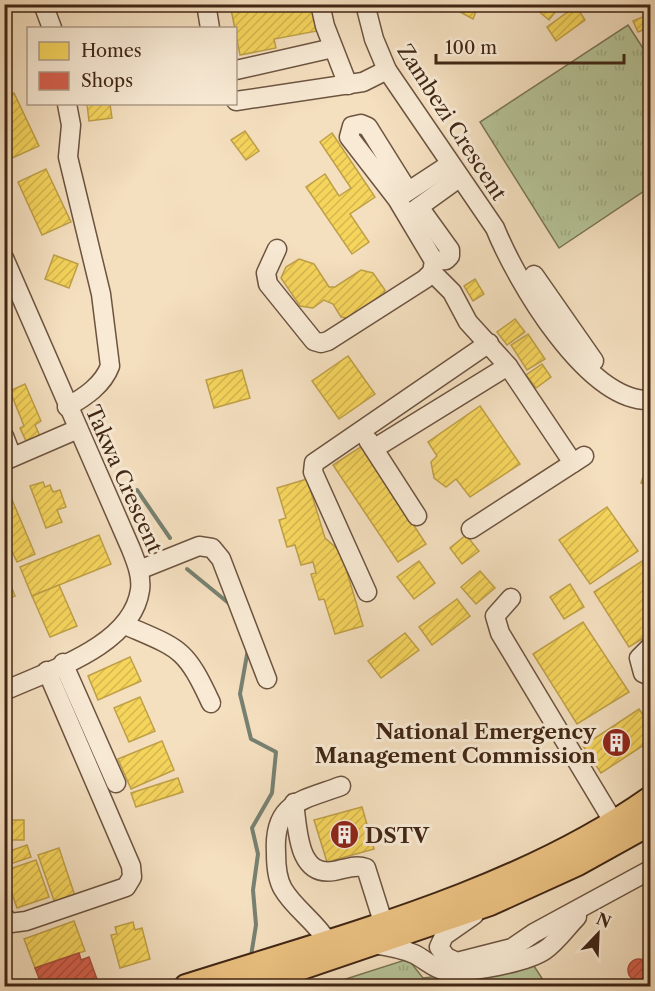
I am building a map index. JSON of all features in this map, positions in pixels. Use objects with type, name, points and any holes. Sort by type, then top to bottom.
[{"type":"main road","points":[[249,987],[349,953],[379,935],[515,872],[613,821],[651,798]]},
{"type":"main road","points":[[186,987],[320,944],[379,935],[490,904],[578,864],[651,824]]},
{"type":"street","points":[[43,4],[52,27]]},
{"type":"street","points":[[206,4],[210,27]]},
{"type":"street","points":[[320,4],[333,48],[348,85]]},
{"type":"street","name":"Zambezi Crescent","points":[[365,4],[374,39],[387,70],[495,228],[504,250],[556,334],[589,373],[604,385],[641,401],[651,400]]},
{"type":"street","points":[[237,70],[333,48]]},
{"type":"street","points":[[237,101],[348,85],[374,79],[387,70]]},
{"type":"street","points":[[67,105],[71,125],[68,157],[101,294],[110,366],[106,377],[84,398],[68,407]]},
{"type":"street","points":[[455,171],[403,195],[414,211],[433,267],[452,292],[468,322],[508,366],[579,459],[471,529]]},
{"type":"street","points":[[414,211],[455,171]]},
{"type":"street","name":"Zambezi Crescent","points":[[495,228],[514,244],[567,325],[600,369],[615,380],[651,392]]},
{"type":"street","points":[[278,249],[266,273],[268,284],[314,340],[321,343],[433,267]]},
{"type":"street","name":"Takwa Crescent","points":[[4,258],[139,570],[141,588],[135,610],[125,625],[100,646],[4,691]]},
{"type":"street","points":[[366,592],[313,472],[314,463],[489,343]]},
{"type":"street","points":[[375,448],[508,366]]},
{"type":"street","points":[[4,436],[8,459],[78,429]]},
{"type":"street","points":[[360,432],[375,448],[417,516]]},
{"type":"street","points":[[139,570],[199,546],[212,548],[221,558],[267,679]]},
{"type":"street","points":[[511,598],[495,616],[500,633],[613,821]]},
{"type":"street","points":[[125,625],[170,644],[184,654],[195,667],[211,703]]},
{"type":"street","points":[[651,647],[639,658],[643,673],[651,676]]},
{"type":"street","points":[[55,668],[116,783]]},
{"type":"street","points":[[4,917],[11,923],[26,921],[126,886],[132,877],[131,866],[55,668]]},
{"type":"street","points":[[320,944],[318,925],[283,890],[278,878],[275,842],[283,812],[294,803],[341,786]]},
{"type":"street","points":[[294,803],[307,863],[316,871],[332,872],[360,866],[366,868],[379,935],[396,948],[416,955],[431,966],[446,971],[519,962],[545,950],[588,904]]},
{"type":"street","points":[[490,904],[444,936],[440,947],[446,957],[457,962],[512,948],[651,870]]},
{"type":"green space","points":[[628,25],[650,59],[650,187],[559,248],[480,122]]},
{"type":"green space","points":[[408,959],[423,978],[534,966],[547,986],[324,986]]},
{"type":"building: Homes","points":[[230,4],[312,4],[317,31],[274,39],[276,48],[240,55],[237,27],[235,27]]},
{"type":"building: Homes","points":[[445,4],[479,4],[473,19]]},
{"type":"building: Homes","points":[[530,4],[559,4],[560,6],[549,20]]},
{"type":"building: Homes","points":[[576,6],[585,20],[556,41],[547,27]]},
{"type":"building: Homes","points":[[650,14],[650,27],[638,32],[633,21]]},
{"type":"building: Homes","points":[[14,93],[39,146],[10,159],[4,147],[4,97]]},
{"type":"building: Homes","points":[[87,105],[110,105],[112,118],[89,121]]},
{"type":"building: Homes","points":[[245,131],[259,151],[246,160],[231,140]]},
{"type":"building: Homes","points":[[332,133],[375,197],[350,214],[369,242],[352,254],[306,187],[325,174],[339,196],[351,188],[320,142]]},
{"type":"building: Homes","points":[[46,169],[71,222],[42,235],[18,182]]},
{"type":"building: Homes","points":[[54,255],[78,264],[69,288],[45,279]]},
{"type":"building: Homes","points":[[299,259],[314,264],[329,287],[335,287],[361,270],[373,273],[385,290],[381,302],[354,319],[341,317],[333,304],[324,300],[313,308],[300,306],[281,278],[286,267]]},
{"type":"building: Homes","points":[[475,279],[484,294],[473,301],[464,286]]},
{"type":"building: Homes","points":[[515,319],[525,332],[507,345],[497,332]]},
{"type":"building: Homes","points":[[528,334],[545,359],[527,370],[511,345]]},
{"type":"building: Homes","points":[[348,356],[375,394],[339,419],[312,381]]},
{"type":"building: Homes","points":[[542,364],[551,377],[536,388],[526,375]]},
{"type":"building: Homes","points":[[242,370],[250,398],[214,408],[206,380]]},
{"type":"building: Homes","points":[[25,384],[41,421],[35,425],[40,436],[26,441],[20,428],[24,426],[10,391]]},
{"type":"building: Homes","points":[[480,406],[520,464],[470,497],[456,479],[446,487],[434,478],[431,462],[437,456],[428,442]]},
{"type":"building: Homes","points":[[362,446],[426,544],[398,562],[333,465]]},
{"type":"building: Homes","points":[[648,462],[650,463],[650,486],[641,483]]},
{"type":"building: Homes","points":[[307,479],[325,538],[341,552],[363,626],[335,634],[324,599],[319,600],[311,574],[316,573],[313,562],[301,565],[295,545],[287,547],[279,520],[286,518],[277,488]]},
{"type":"building: Homes","points":[[43,482],[45,487],[50,485],[53,492],[60,490],[66,507],[57,510],[62,522],[46,528],[30,486]]},
{"type":"building: Homes","points":[[4,493],[10,495],[35,554],[17,562],[4,534]]},
{"type":"building: Homes","points":[[607,507],[638,551],[590,584],[559,540]]},
{"type":"building: Homes","points":[[99,535],[111,564],[32,596],[20,567]]},
{"type":"building: Homes","points":[[466,535],[479,551],[462,564],[450,548]]},
{"type":"building: Homes","points":[[650,556],[650,634],[629,647],[594,592]]},
{"type":"building: Homes","points":[[419,561],[435,583],[414,599],[397,577]]},
{"type":"building: Homes","points":[[4,568],[15,596],[4,600]]},
{"type":"building: Homes","points":[[480,571],[495,588],[476,604],[461,587]]},
{"type":"building: Homes","points":[[570,584],[584,607],[564,619],[550,597]]},
{"type":"building: Homes","points":[[59,585],[77,626],[50,637],[32,596]]},
{"type":"building: Homes","points":[[457,599],[470,616],[432,645],[419,627]]},
{"type":"building: Homes","points":[[583,622],[629,692],[577,724],[533,654]]},
{"type":"building: Homes","points":[[405,633],[419,650],[381,678],[368,661]]},
{"type":"building: Homes","points":[[130,657],[141,681],[98,700],[88,676]]},
{"type":"building: Homes","points":[[140,697],[155,731],[129,742],[114,708]]},
{"type":"building: Homes","name":"National Emergency Management Commission","points":[[639,709],[650,725],[650,741],[601,773],[583,746]]},
{"type":"building: Homes","points":[[162,741],[174,770],[131,789],[118,759]]},
{"type":"building: Homes","points":[[178,778],[183,792],[136,807],[131,793]]},
{"type":"building: Homes","name":"DSTV","points":[[362,807],[374,849],[327,862],[314,820]]},
{"type":"building: Homes","points":[[5,820],[24,820],[24,840],[5,840]]},
{"type":"building: Homes","points":[[27,845],[31,857],[4,866],[4,853]]},
{"type":"building: Homes","points":[[59,848],[77,902],[57,909],[38,855]]},
{"type":"building: Homes","points":[[36,860],[49,897],[17,908],[4,871]]},
{"type":"building: Homes","points":[[74,921],[85,951],[35,968],[24,939]]},
{"type":"building: Homes","points":[[133,922],[135,930],[142,928],[150,959],[120,968],[111,935],[117,934],[115,927]]},
{"type":"building: Homes","points":[[7,965],[14,986],[4,986],[4,966]]},
{"type":"building: Shops","points":[[79,953],[81,960],[89,957],[98,982],[85,986],[42,986],[35,968]]},
{"type":"building: Shops","points":[[639,959],[647,962],[650,970],[647,978],[639,981],[631,978],[628,970],[631,962]]},
{"type":"waterway","points":[[137,490],[170,538]]},
{"type":"waterway","points":[[187,569],[231,605]]},
{"type":"waterway","points":[[248,649],[240,694],[251,739],[276,752],[272,793],[252,828],[258,854],[253,890],[256,925],[251,956]]},
{"type":"place","name":"National Emergency Management Commission","points":[[617,743]]},
{"type":"place","name":"DSTV","points":[[344,835]]}]
